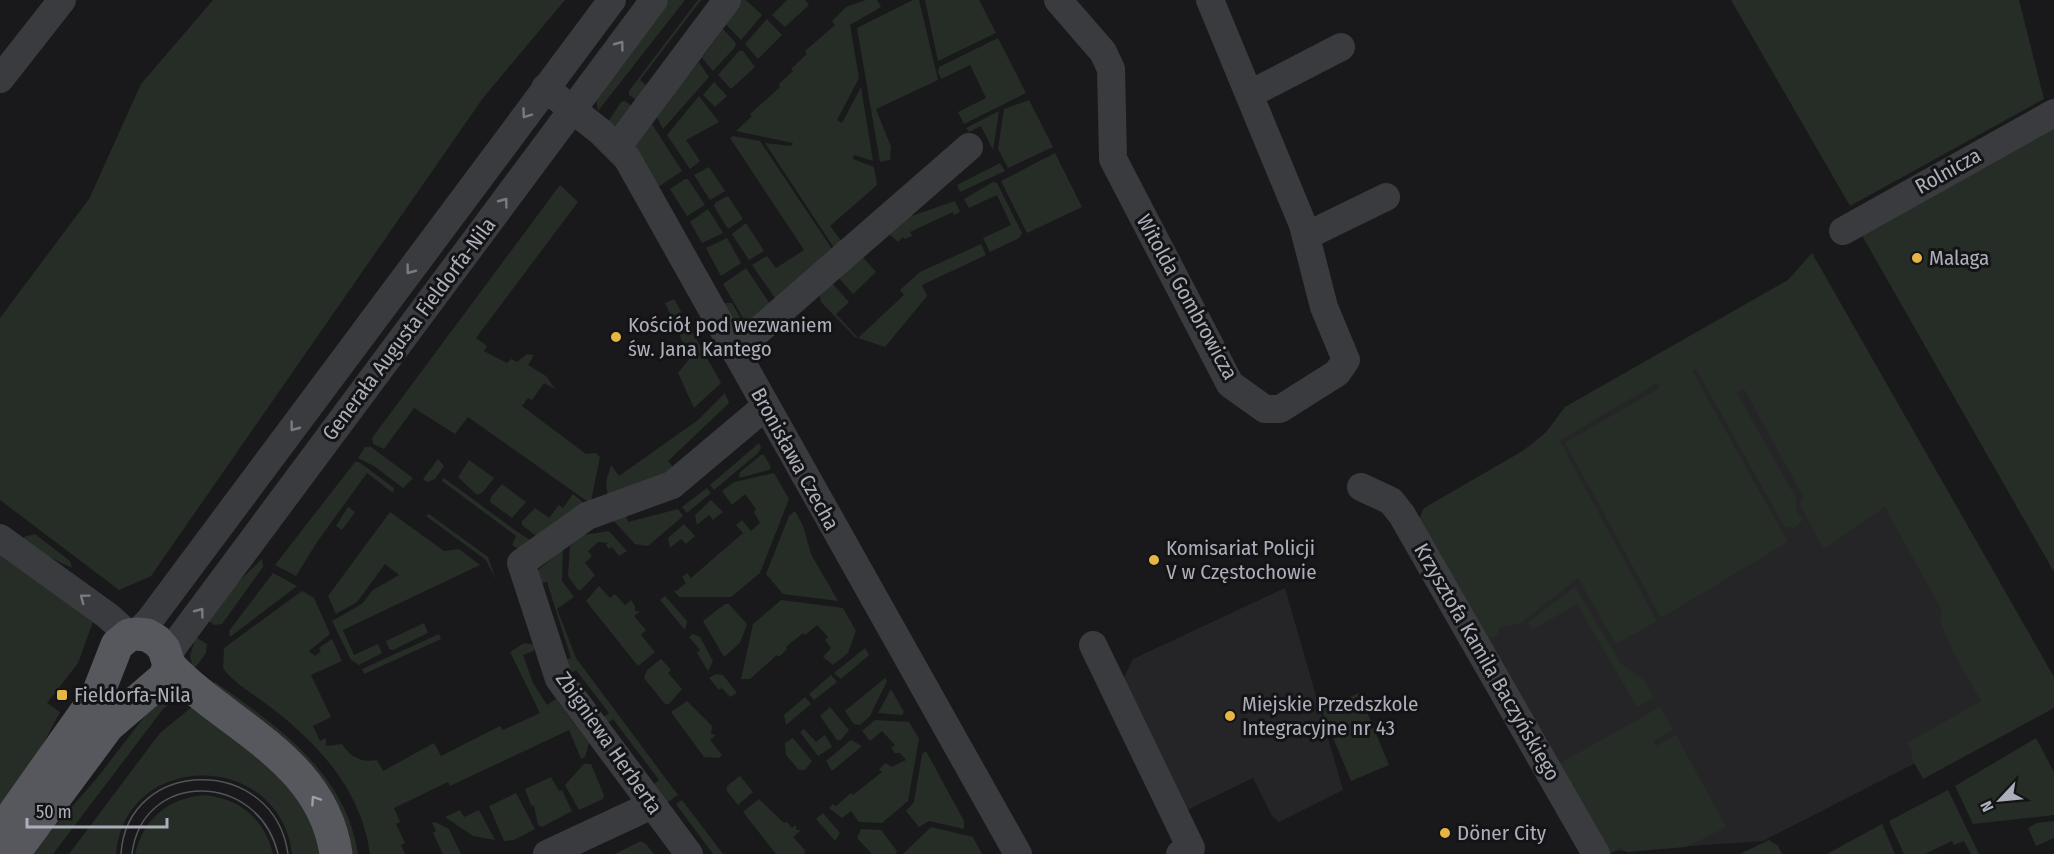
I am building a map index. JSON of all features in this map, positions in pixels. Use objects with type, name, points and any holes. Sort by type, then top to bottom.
[{"type":"main road","points":[[133,635],[147,635],[157,641],[164,649],[168,663],[194,690],[265,741],[292,766],[320,808],[336,854]]},
{"type":"main road","name":"Generała Augusta Fieldorfa-Nila","points":[[0,833],[88,710],[104,680],[117,645],[133,635]]},
{"type":"main road","name":"Generała Augusta Fieldorfa-Nila","points":[[13,854],[108,726],[120,714],[158,686],[165,677],[168,663]]},
{"type":"street","points":[[0,79],[62,0]]},
{"type":"street","name":"Generała Augusta Fieldorfa-Nila","points":[[133,635],[155,614],[612,0]]},
{"type":"street","name":"Generała Augusta Fieldorfa-Nila","points":[[168,663],[173,647],[654,0]]},
{"type":"street","points":[[618,146],[727,0]]},
{"type":"street","name":"Witolda Gombrowicza","points":[[1058,0],[1103,52],[1111,69],[1113,159],[1230,384],[1265,409],[1280,409],[1338,373],[1346,360],[1324,307],[1306,236],[1210,0]]},
{"type":"street","points":[[1250,94],[1341,47]]},
{"type":"street","name":"Bronisława Czecha","points":[[545,88],[618,146],[627,158],[1018,854]]},
{"type":"street","name":"Rolnicza","points":[[1843,231],[2054,112]]},
{"type":"street","points":[[735,351],[969,147]]},
{"type":"street","points":[[1306,236],[1386,196]]},
{"type":"street","name":"Zbigniewa Herberta","points":[[689,854],[559,679],[521,563],[587,516],[672,484],[766,406]]},
{"type":"street","name":"Krzysztofa Kamila Baczyńskiego","points":[[1361,487],[1391,501],[1402,514],[1596,854]]},
{"type":"street","points":[[0,538],[133,635]]},
{"type":"street","points":[[1093,645],[1191,848],[1180,854]]},
{"type":"street","points":[[547,854],[652,805]]},
{"type":"shaded area","points":[[213,0],[565,0],[483,98],[151,576],[119,590],[0,500],[0,318],[89,199],[141,84]]},
{"type":"shaded area","points":[[669,0],[685,0],[598,111],[597,91]]},
{"type":"shaded area","points":[[698,0],[701,0],[640,80],[648,87],[640,102],[629,95],[629,91]]},
{"type":"shaded area","points":[[738,0],[746,0],[762,15],[741,40],[722,20]]},
{"type":"shaded area","points":[[787,0],[805,0],[809,5],[785,27],[772,15]]},
{"type":"shaded area","points":[[866,0],[877,0],[881,7],[850,25],[859,78],[837,120],[842,123],[861,87],[873,161],[854,155],[853,159],[874,167],[877,185],[830,226],[842,242],[836,251],[765,143],[791,146],[793,143],[736,131],[752,116],[750,114],[780,87],[779,84],[793,71],[791,69],[807,54],[805,51],[835,25],[832,21],[846,7]]},
{"type":"shaded area","points":[[913,0],[919,0],[938,80],[876,109],[891,147],[890,160],[880,162],[857,28]]},
{"type":"shaded area","points":[[925,0],[979,0],[996,33],[938,61]]},
{"type":"shaded area","points":[[1731,0],[2019,0],[2044,99],[1850,206]]},
{"type":"shaded area","points":[[767,19],[782,35],[758,59],[745,44]]},
{"type":"shaded area","points":[[723,29],[736,43],[713,71],[702,58]]},
{"type":"shaded area","points":[[998,38],[1026,93],[964,124],[958,112],[986,98],[970,65],[941,79],[938,72],[939,67]]},
{"type":"shaded area","points":[[739,51],[743,51],[755,67],[731,89],[718,75]]},
{"type":"shaded area","points":[[699,62],[709,77],[663,129],[655,114]]},
{"type":"shaded area","points":[[714,82],[727,96],[715,107],[703,95]]},
{"type":"shaded area","points":[[699,96],[719,122],[686,140],[700,161],[690,169],[667,135]]},
{"type":"shaded area","points":[[1029,100],[1053,147],[1008,168],[998,149],[1004,109]]},
{"type":"shaded area","points":[[625,101],[636,109],[622,128],[606,125],[621,102]]},
{"type":"shaded area","points":[[999,111],[993,150],[981,126],[969,132],[966,128]]},
{"type":"shaded area","points":[[650,121],[682,171],[655,189],[633,149]]},
{"type":"shaded area","points":[[2054,126],[2054,572],[1860,232]]},
{"type":"shaded area","points":[[733,136],[760,141],[834,252],[775,298],[752,265],[767,256],[776,268],[804,250],[730,138]]},
{"type":"shaded area","points":[[1055,153],[1082,207],[1027,233],[1001,181]]},
{"type":"shaded area","points":[[1000,163],[1005,171],[960,192],[957,185]]},
{"type":"shaded area","points":[[709,167],[725,191],[710,200],[694,175]]},
{"type":"shaded area","points":[[688,179],[705,205],[687,216],[670,189]]},
{"type":"shaded area","points":[[993,182],[997,183],[1022,233],[1019,238],[990,252],[983,238],[1011,225],[997,195],[969,208],[964,199]]},
{"type":"shaded area","points":[[560,185],[578,202],[476,338],[487,346],[484,351],[507,363],[511,359],[517,362],[527,354],[534,355],[528,365],[546,376],[555,389],[544,383],[532,400],[528,398],[522,406],[586,454],[596,453],[600,457],[591,501],[588,502],[468,417],[455,434],[414,408],[384,449],[373,444],[372,438]]},
{"type":"shaded area","points":[[728,196],[743,219],[728,229],[714,206],[716,202]]},
{"type":"shaded area","points":[[955,201],[960,212],[954,215],[953,212],[910,232],[912,236],[905,239],[903,237],[898,242],[888,233],[900,220]]},
{"type":"shaded area","points":[[708,209],[723,233],[702,243],[690,222]]},
{"type":"shaded area","points":[[746,223],[764,251],[749,260],[732,234]]},
{"type":"shaded area","points":[[727,238],[741,263],[721,276],[706,248]]},
{"type":"shaded area","points":[[981,244],[986,255],[922,285],[927,296],[885,347],[858,338],[904,295],[900,290],[920,272]]},
{"type":"shaded area","points":[[1812,253],[2054,677],[2054,708],[1923,779],[1911,757],[1913,755],[1907,743],[1981,701],[1954,654],[1940,621],[1942,611],[1885,507],[1825,548],[1822,546],[1800,505],[1803,496],[1744,389],[1737,393],[1796,498],[1796,509],[1803,520],[1794,528],[1784,526],[1696,369],[1692,371],[1788,542],[1661,618],[1565,443],[1659,388],[1657,383],[1560,441],[1657,621],[1616,644],[1578,578],[1521,623],[1500,628],[1497,635],[1486,640],[1419,531],[1420,517],[1424,508],[1531,446],[1546,432],[1565,407],[1788,280]]},
{"type":"shaded area","points":[[860,254],[876,272],[853,294],[838,277]]},
{"type":"shaded area","points":[[746,268],[770,304],[749,328],[723,284]]},
{"type":"shaded area","points":[[1790,279],[2035,702],[1763,841],[1603,852],[1419,532],[1549,430]]},
{"type":"shaded area","points":[[830,281],[849,302],[836,314],[858,338],[821,302],[819,291]]},
{"type":"shaded area","points":[[674,299],[721,383],[694,408],[678,373],[690,358],[665,303]]},
{"type":"shaded area","points":[[726,303],[732,303],[748,331],[741,335],[723,306]]},
{"type":"shaded area","points":[[725,393],[729,403],[668,461],[677,472],[608,499],[606,482],[611,465],[619,476],[698,420]]},
{"type":"shaded area","points":[[759,443],[761,448],[757,454],[714,490],[710,485]]},
{"type":"shaded area","points":[[365,447],[371,447],[413,478],[403,488],[374,466],[358,458]]},
{"type":"shaded area","points":[[764,455],[771,467],[769,470],[739,478],[740,472]]},
{"type":"shaded area","points":[[438,459],[444,466],[435,479],[427,482],[423,479]]},
{"type":"shaded area","points":[[469,460],[494,478],[483,492],[477,495],[458,477]]},
{"type":"shaded area","points":[[355,462],[359,462],[394,488],[393,493],[367,473],[317,542],[296,576],[275,565]]},
{"type":"shaded area","points":[[774,473],[789,499],[760,573],[731,597],[679,597],[673,590],[676,591],[686,583],[682,577],[687,573],[691,578],[743,533],[736,525],[742,520],[751,531],[760,523],[754,512],[756,509],[745,494],[732,505],[722,491],[734,482]]},
{"type":"shaded area","points":[[444,478],[532,541],[520,550],[512,545],[516,536],[442,481]]},
{"type":"shaded area","points":[[502,484],[526,502],[512,518],[490,502],[491,497]]},
{"type":"shaded area","points":[[707,488],[711,493],[687,513],[682,507]]},
{"type":"shaded area","points":[[573,494],[585,504],[536,536],[522,525],[522,521],[535,508],[549,518],[559,505],[563,508]]},
{"type":"shaded area","points":[[711,500],[723,512],[713,520],[709,515],[697,525],[695,515]]},
{"type":"shaded area","points":[[348,507],[355,512],[342,530],[336,526]]},
{"type":"shaded area","points":[[678,509],[683,516],[648,546],[635,544],[613,520],[624,510],[628,522]]},
{"type":"shaded area","points":[[795,511],[803,526],[811,554],[838,601],[783,594],[766,574],[789,516]]},
{"type":"shaded area","points":[[390,512],[444,551],[459,549],[480,565],[343,630],[354,655],[378,644],[382,653],[359,665],[351,660],[332,621],[362,604],[373,590],[399,575],[385,564],[357,602],[336,614],[328,596]]},
{"type":"shaded area","points":[[429,514],[488,557],[496,580],[486,560],[426,516]]},
{"type":"shaded area","points":[[684,524],[695,536],[686,544],[681,539],[670,548],[668,538]]},
{"type":"shaded area","points":[[609,531],[627,551],[619,556],[612,547],[609,549],[606,545],[608,543],[598,542],[588,551],[592,556],[585,563],[595,575],[581,590],[578,590],[568,576],[570,546],[583,535]]},
{"type":"shaded area","points":[[35,534],[70,561],[72,568],[35,550],[20,538]]},
{"type":"shaded area","points":[[563,549],[562,581],[574,597],[557,609],[576,658],[678,795],[661,807],[648,789],[659,780],[613,719],[602,727],[598,722],[609,713],[576,670],[565,677],[558,662],[571,658],[547,582],[539,584],[537,571]]},
{"type":"shaded area","points":[[0,551],[93,622],[78,663],[47,703],[60,712],[36,757],[0,805]]},
{"type":"shaded area","points":[[262,559],[263,567],[222,624],[214,625],[207,620],[233,587]]},
{"type":"shaded area","points":[[273,573],[297,586],[230,637],[229,631]]},
{"type":"shaded area","points":[[599,586],[610,598],[615,594],[625,605],[631,600],[635,611],[640,611],[634,616],[646,630],[641,635],[655,652],[638,666],[586,601]]},
{"type":"shaded area","points":[[1575,587],[1621,664],[1644,680],[1654,698],[1637,707],[1577,604],[1532,630],[1528,622]]},
{"type":"shaded area","name":"Miejskie Przedszkole Integracyjne nr 43","points":[[1285,588],[1343,790],[1279,822],[1272,816],[1253,778],[1185,811],[1122,682],[1133,659]]},
{"type":"shaded area","points":[[302,591],[314,598],[330,634],[309,651],[315,656],[321,651],[319,648],[332,639],[342,661],[311,675],[331,717],[313,726],[320,741],[326,738],[326,746],[342,744],[357,758],[366,761],[377,760],[383,771],[434,743],[441,756],[500,726],[503,730],[540,713],[510,652],[524,643],[535,645],[534,651],[523,655],[533,683],[547,705],[556,699],[589,743],[585,757],[581,759],[569,730],[450,786],[448,782],[394,808],[400,822],[396,824],[405,843],[401,845],[405,854],[370,854],[358,810],[335,770],[287,720],[238,684],[223,668],[224,648]]},
{"type":"shaded area","points":[[665,596],[687,621],[685,630],[660,600]]},
{"type":"shaded area","points":[[781,600],[843,608],[856,631],[848,653],[833,665],[823,657],[831,648],[825,640],[828,637],[817,625],[805,635],[803,633],[786,647],[787,649],[779,657],[777,655],[750,679],[741,679],[753,624]]},
{"type":"shaded area","points":[[725,604],[729,604],[747,624],[740,643],[724,657],[703,621]]},
{"type":"shaded area","points":[[424,623],[428,633],[393,650],[389,649],[386,641]]},
{"type":"shaded area","points":[[439,634],[441,639],[364,674],[362,669]]},
{"type":"shaded area","points":[[693,634],[700,637],[713,661],[708,671],[697,653],[700,650],[689,637]]},
{"type":"shaded area","points":[[196,637],[207,644],[206,653],[193,671],[190,655]]},
{"type":"shaded area","points":[[865,648],[869,655],[841,679],[834,673]]},
{"type":"shaded area","points":[[661,659],[671,670],[668,673],[682,689],[669,704],[665,704],[644,678],[647,670]]},
{"type":"shaded area","points":[[716,674],[723,675],[737,693],[730,697],[722,688],[719,690],[709,678]]},
{"type":"shaded area","points":[[831,675],[837,682],[814,700],[809,694]]},
{"type":"shaded area","points":[[885,678],[887,681],[870,716],[860,725],[854,724],[845,711]]},
{"type":"shaded area","points":[[215,682],[284,734],[324,776],[339,799],[351,825],[358,854],[351,854],[211,688]]},
{"type":"shaded area","points":[[891,689],[904,712],[902,715],[878,713]]},
{"type":"shaded area","points":[[166,692],[180,695],[163,709],[53,854],[31,854],[97,778],[158,699]]},
{"type":"shaded area","points":[[1359,693],[1389,765],[1351,781],[1321,709]]},
{"type":"shaded area","points":[[805,697],[811,704],[786,725],[784,715]]},
{"type":"shaded area","points":[[687,701],[712,726],[711,734],[716,735],[710,740],[722,755],[719,758],[704,757],[671,712]]},
{"type":"shaded area","points":[[193,706],[267,762],[301,803],[324,854],[292,854],[281,820],[260,795],[233,780],[202,776],[172,781],[145,795],[126,820],[116,854],[69,854],[160,733]]},
{"type":"shaded area","points":[[830,707],[849,730],[841,740],[837,740],[820,716]]},
{"type":"shaded area","points":[[1660,707],[1673,730],[1653,741],[1656,746],[1676,735],[1726,827],[1686,847],[1627,852],[1620,848],[1610,854],[1557,765]]},
{"type":"shaded area","points":[[875,720],[909,722],[919,739],[908,801],[882,823],[859,822],[851,811],[842,818],[829,808],[833,804],[836,806],[851,793],[853,795],[882,772],[879,769],[886,763],[891,767],[906,760],[900,753],[895,753],[891,748],[895,745],[882,731],[870,741],[862,731]]},
{"type":"shaded area","points":[[804,729],[816,742],[825,735],[832,747],[818,756],[800,732]]},
{"type":"shaded area","points":[[793,738],[812,761],[805,770],[799,770],[786,755],[785,743]]},
{"type":"shaded area","points":[[2036,738],[2054,772],[2054,815],[1973,824],[1955,786]]},
{"type":"shaded area","points":[[851,740],[862,746],[832,771],[826,761]]},
{"type":"shaded area","points":[[926,751],[964,821],[964,829],[929,821],[919,827],[906,811],[914,802],[922,754]]},
{"type":"shaded area","points":[[584,764],[591,764],[604,795],[603,799],[579,810],[565,785]]},
{"type":"shaded area","points":[[740,776],[753,792],[738,805],[727,791],[727,786]]},
{"type":"shaded area","points":[[551,777],[559,791],[562,790],[572,811],[542,827],[538,825],[534,806],[531,805],[525,789]]},
{"type":"shaded area","points":[[1948,790],[1979,854],[1971,854],[1964,841],[1954,845],[1952,841],[1925,854],[1904,854],[1889,821]]},
{"type":"shaded area","points":[[516,793],[535,829],[514,840],[504,841],[489,806]]},
{"type":"shaded area","points":[[205,795],[230,801],[249,813],[264,831],[273,854],[135,854],[145,830],[160,812],[180,800]]},
{"type":"shaded area","points":[[759,799],[784,823],[787,822],[792,828],[796,825],[796,830],[801,830],[793,837],[805,850],[804,854],[776,854],[743,812]]},
{"type":"shaded area","points":[[682,800],[723,854],[713,854],[676,804]]},
{"type":"shaded area","points":[[460,810],[464,817],[479,810],[495,840],[473,836],[445,817]]},
{"type":"shaded area","points":[[823,813],[840,833],[835,841],[816,819]]},
{"type":"shaded area","points":[[2054,821],[2054,838],[2036,846],[2028,828],[2037,823]]},
{"type":"shaded area","points":[[435,822],[449,829],[461,854],[443,854],[433,833],[436,831],[432,823]]},
{"type":"shaded area","points":[[1882,824],[1895,854],[1827,854]]},
{"type":"shaded area","points":[[931,827],[973,837],[982,854],[903,854]]},
{"type":"shaded area","points":[[861,829],[881,830],[897,851],[896,854],[872,854],[857,838]]},
{"type":"shaded area","points":[[1769,840],[1778,846],[1782,854],[1740,854]]},
{"type":"shaded area","points":[[641,841],[654,854],[615,854]]},
{"type":"tram line","points":[[121,854],[129,822],[148,799],[173,785],[202,780],[231,784],[257,798],[277,821],[288,854]]},
{"type":"tram line","points":[[132,854],[140,826],[156,807],[177,795],[201,791],[226,795],[248,807],[266,826],[278,854]]},
{"type":"place","name":"Malaga","points":[[1917,258]]},
{"type":"place","name":"Kościół pod wezwaniem św. Jana Kantego","points":[[616,337]]},
{"type":"place","name":"Komisariat Policji V w Częstochowie","points":[[1154,560]]},
{"type":"place","name":"Fieldorfa-Nila","points":[[62,695]]},
{"type":"place","name":"Miejskie Przedszkole Integracyjne nr 43","points":[[1230,716]]},
{"type":"place","name":"Döner City","points":[[1445,833]]}]
